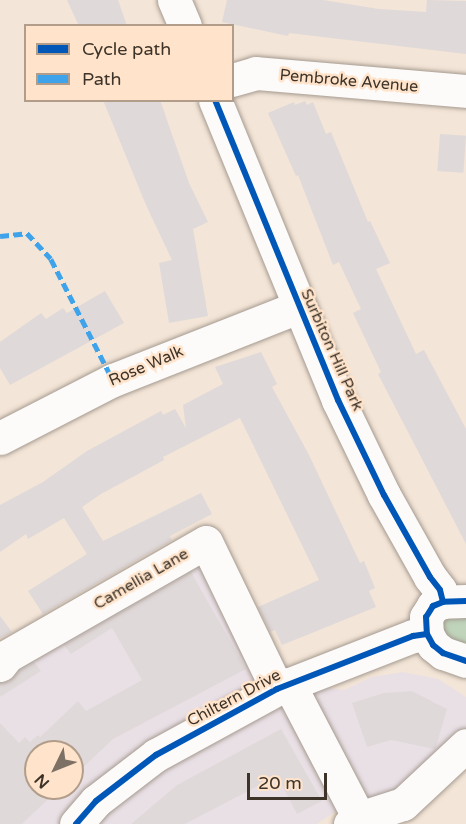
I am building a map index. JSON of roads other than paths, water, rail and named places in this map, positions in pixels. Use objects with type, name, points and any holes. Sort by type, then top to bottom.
[{"type":"street","points":[[174,0],[184,24]]},
{"type":"street","name":"Pembroke Avenue","points":[[234,79],[256,73],[466,91]]},
{"type":"street","name":"Surbiton Hill Park","points":[[216,102],[298,307],[384,495],[424,567],[440,590],[454,601]]},
{"type":"street","name":"Rose Walk","points":[[0,438],[113,380],[298,307]]},
{"type":"street","name":"Camellia Lane","points":[[0,665],[7,656],[206,542],[283,686]]},
{"type":"street","name":"Surbiton Hill Park","points":[[427,634],[426,617],[433,606],[454,601]]},
{"type":"street","points":[[427,634],[433,645],[443,653],[466,661]]},
{"type":"street","name":"Chiltern Drive","points":[[76,824],[96,801],[156,755],[283,686],[413,636],[427,634]]},
{"type":"street","points":[[283,686],[355,821],[403,804],[466,745]]}]
